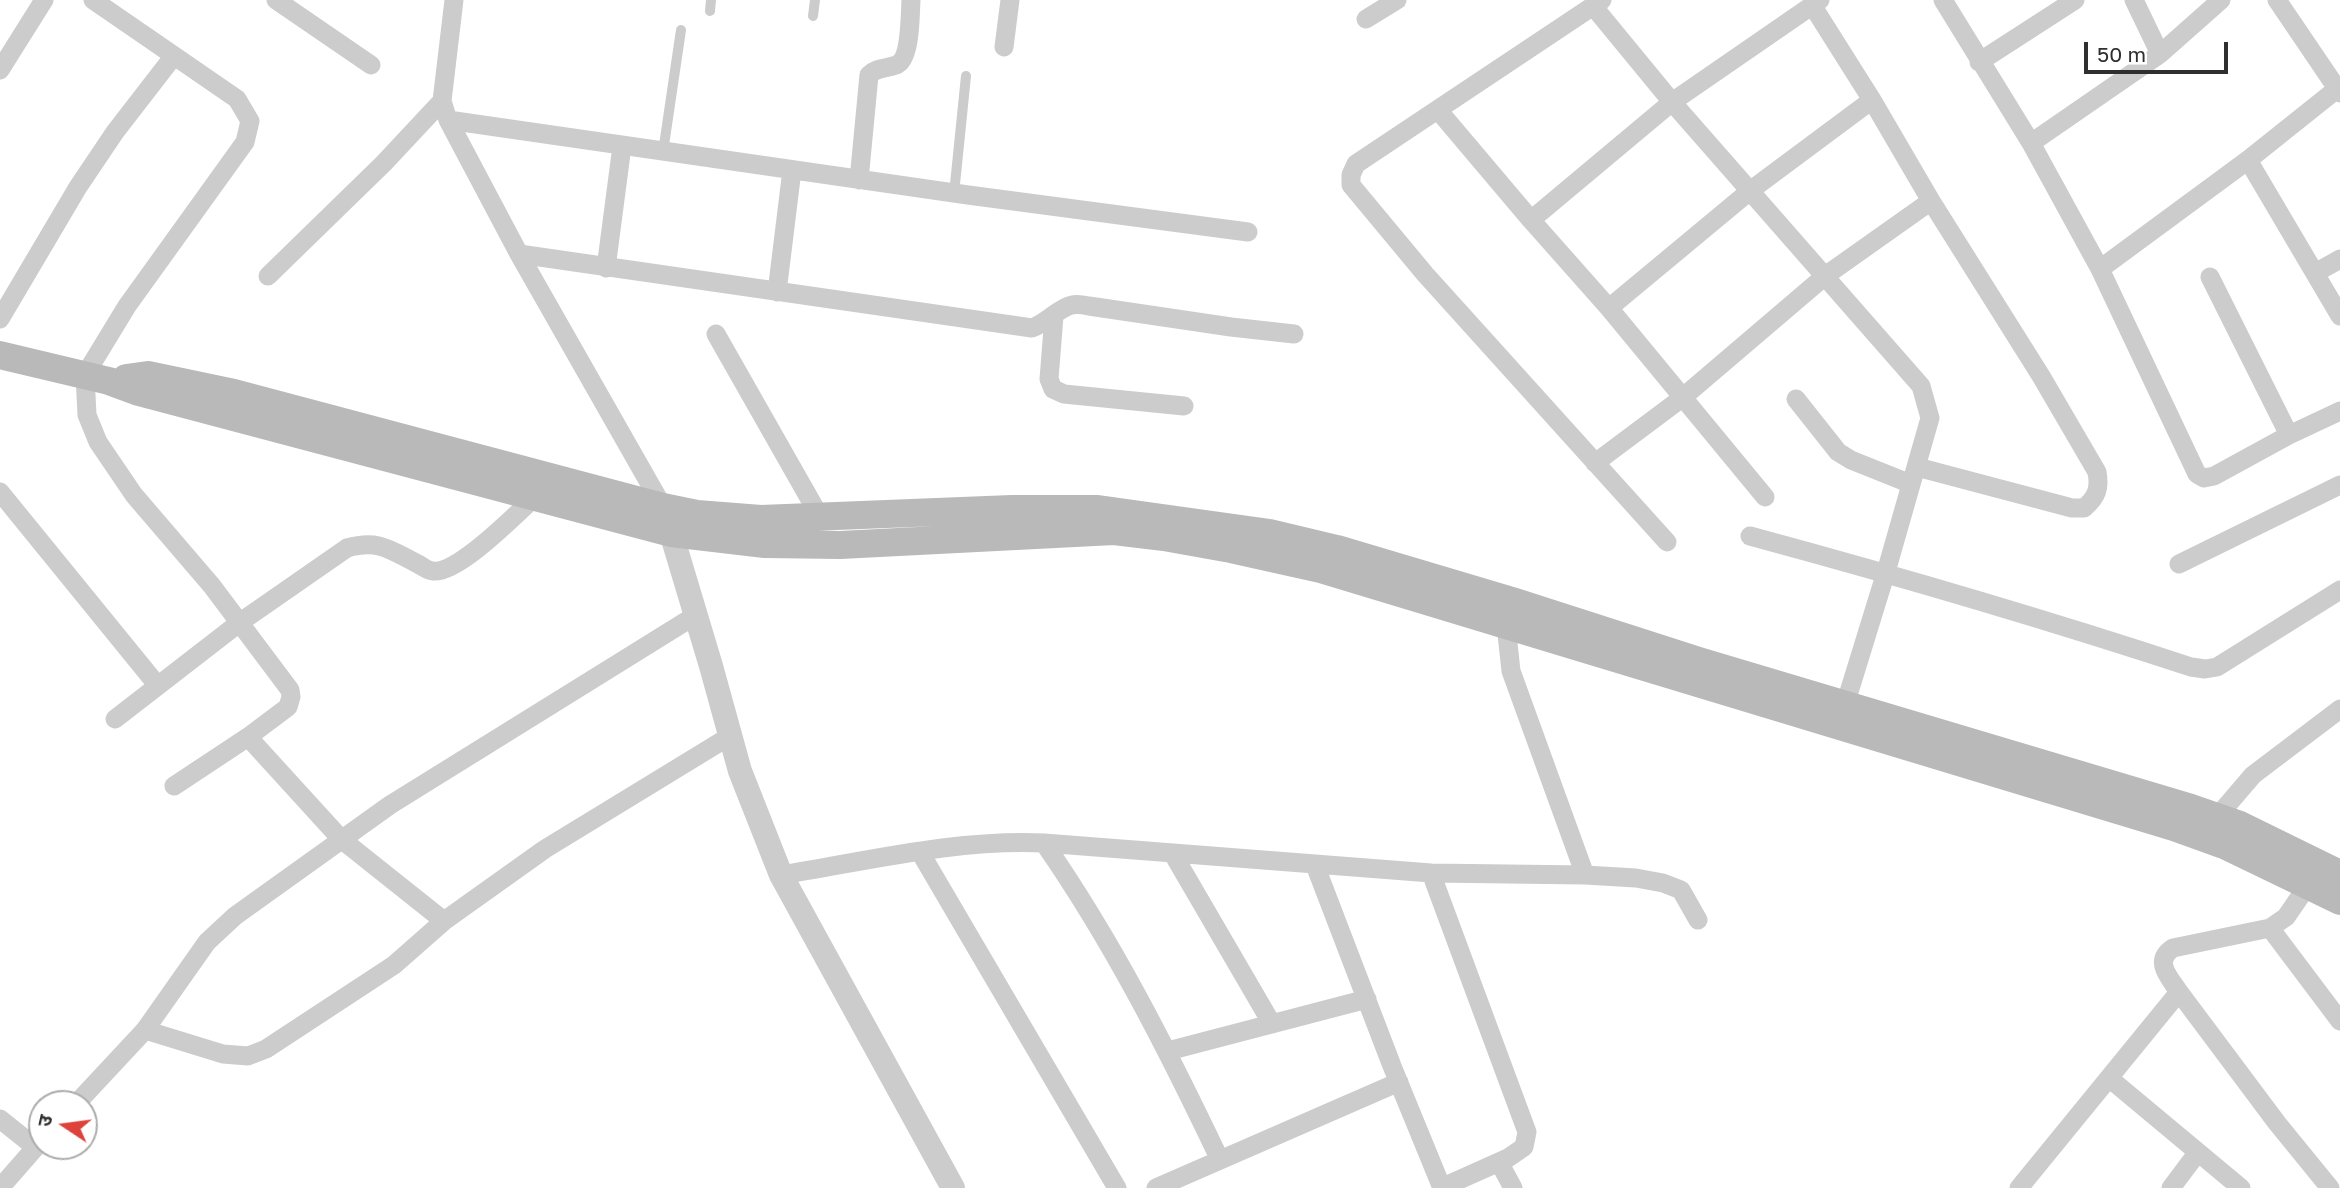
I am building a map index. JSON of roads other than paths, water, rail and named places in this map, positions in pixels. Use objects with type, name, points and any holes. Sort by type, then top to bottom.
[{"type":"main road","points":[[0,355],[97,378],[139,392],[537,496],[667,520],[697,514],[761,519],[1012,509],[1098,509],[1270,533],[1337,549],[1505,611],[2174,827],[2224,845],[2340,901]]},
{"type":"main road","points":[[97,378],[148,375],[234,393],[667,520],[765,544],[840,545],[1114,531],[1191,541],[1321,569],[1505,611],[1699,661],[2088,776],[2240,825],[2340,874]]},
{"type":"street","points":[[0,70],[44,0]]},
{"type":"street","points":[[93,0],[120,7],[173,57],[237,99],[250,121],[245,142],[127,306],[97,378],[87,415],[98,442],[134,495],[212,586],[290,690],[288,707],[174,786]]},
{"type":"street","points":[[276,0],[371,65]]},
{"type":"street","points":[[454,0],[442,101],[448,120],[667,520],[740,771],[781,875],[953,1188]]},
{"type":"street","points":[[859,180],[869,75],[874,70],[896,65],[904,57],[911,0]]},
{"type":"street","points":[[1004,47],[1010,0]]},
{"type":"street","points":[[1366,19],[1397,0]]},
{"type":"street","points":[[1943,0],[2031,143],[2101,269],[2197,474],[2204,478],[2214,476],[2288,435],[2340,411]]},
{"type":"street","points":[[1979,62],[2075,0]]},
{"type":"street","points":[[2134,0],[2160,54]]},
{"type":"street","points":[[2031,143],[2160,54],[2221,0]]},
{"type":"street","points":[[2101,269],[2339,91],[2277,0]]},
{"type":"street","points":[[1667,542],[1425,274],[1351,185],[1351,174],[1356,164],[1597,3],[1672,102],[1921,386],[1930,418],[1845,705]]},
{"type":"street","points":[[1531,220],[1672,102],[1816,3],[1931,201],[2041,376],[2097,472],[2099,486],[2093,501],[2084,508],[2072,508],[1914,476],[1852,460],[1838,452],[1796,399]]},
{"type":"street","points":[[0,320],[78,187],[115,132],[173,57]]},
{"type":"street","points":[[1609,309],[1751,190],[1872,100]]},
{"type":"street","points":[[268,276],[384,163],[442,101]]},
{"type":"street","points":[[1438,110],[1609,309],[1765,497]]},
{"type":"street","points":[[448,120],[954,194],[1248,232]]},
{"type":"street","points":[[606,268],[622,146]]},
{"type":"street","points":[[2248,160],[2340,316]]},
{"type":"street","points":[[778,292],[792,170]]},
{"type":"street","points":[[1595,463],[1682,398],[1825,276],[1931,201]]},
{"type":"street","points":[[519,254],[1032,328],[1045,324],[1072,305],[1294,334]]},
{"type":"street","points":[[2315,273],[2340,259]]},
{"type":"street","points":[[2210,277],[2288,435]]},
{"type":"street","points":[[1054,316],[1049,379],[1053,389],[1065,394],[1184,406]]},
{"type":"street","points":[[716,334],[820,517]]},
{"type":"street","points":[[2179,564],[2340,485]]},
{"type":"street","points":[[0,492],[158,685]]},
{"type":"street","points":[[116,719],[239,624],[347,548],[363,543],[378,544],[432,571],[447,568],[462,561],[537,496]]},
{"type":"street","points":[[1750,536],[1886,572],[2046,619],[2191,667],[2205,669],[2217,667],[2340,590]]},
{"type":"street","points":[[1505,611],[1511,671],[1585,875]]},
{"type":"street","points":[[89,1090],[145,1030],[207,942],[236,916],[390,805],[696,615]]},
{"type":"street","points":[[2217,817],[2253,775],[2340,709]]},
{"type":"street","points":[[145,1030],[223,1054],[248,1056],[266,1049],[394,965],[444,921],[545,849],[730,736]]},
{"type":"street","points":[[248,737],[341,839],[444,921]]},
{"type":"street","points":[[781,875],[988,843],[1044,843],[1431,873],[1636,878],[1663,883],[1681,890],[1698,920]]},
{"type":"street","points":[[1044,843],[1069,879],[1168,1051],[1220,1160]]},
{"type":"street","points":[[920,852],[1117,1188]]},
{"type":"street","points":[[1173,853],[1272,1024]]},
{"type":"street","points":[[1315,865],[1442,1188],[1499,1162],[1524,1147],[1527,1132],[1431,873]]},
{"type":"street","points":[[2308,886],[2286,917],[2270,928],[2173,948],[2163,958],[2163,968],[2277,1123],[2330,1188]]},
{"type":"street","points":[[2270,928],[2340,1021]]},
{"type":"street","points":[[2018,1188],[2179,992]]},
{"type":"street","points":[[1168,1051],[1367,999]]},
{"type":"street","points":[[2109,1078],[2241,1188]]},
{"type":"street","points":[[1156,1188],[1399,1082]]},
{"type":"street","points":[[0,1119],[28,1137]]},
{"type":"street","points":[[2171,1188],[2198,1152]]},
{"type":"street","points":[[0,1188],[28,1156]]},
{"type":"street","points":[[1499,1162],[1513,1188]]},
{"type":"lane","points":[[813,16],[815,0]]},
{"type":"lane","points":[[663,152],[681,30]]},
{"type":"lane","points":[[954,194],[966,76]]}]
